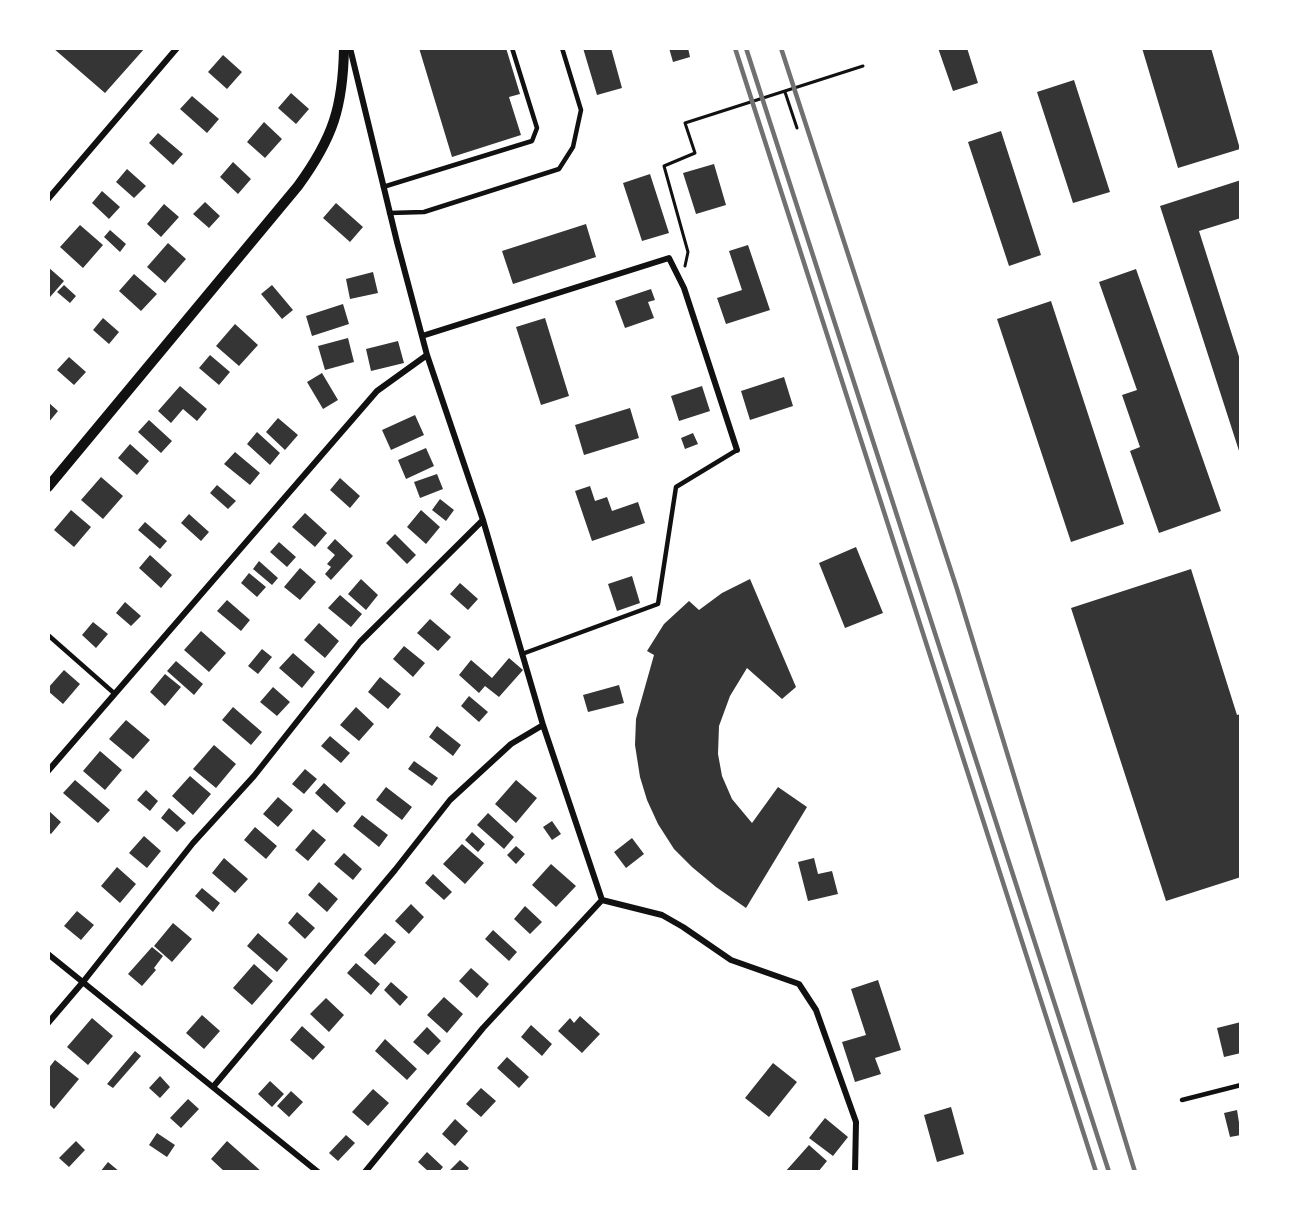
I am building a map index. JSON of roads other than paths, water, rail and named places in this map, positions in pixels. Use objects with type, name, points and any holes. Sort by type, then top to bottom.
[{"type":"street","points":[[48,199],[177,48]]},
{"type":"street","points":[[48,487],[298,186],[318,158],[334,123],[344,84],[344,48]]},
{"type":"street","points":[[350,48],[389,213],[427,355],[483,520],[543,725],[602,900]]},
{"type":"street","points":[[422,336],[669,258],[684,288],[737,450]]},
{"type":"street","points":[[48,771],[377,391],[427,355]]},
{"type":"street","points":[[48,1023],[193,843],[254,776],[360,642],[483,520]]},
{"type":"street","points":[[213,1087],[450,800],[511,744],[543,725]]},
{"type":"street","points":[[365,1172],[483,1028],[602,900]]},
{"type":"street","points":[[602,900],[662,915],[731,960],[799,984],[816,1010],[856,1122],[855,1172]]},
{"type":"street","points":[[48,954],[318,1172]]},
{"type":"lane","points":[[383,187],[531,141],[537,128],[512,48]]},
{"type":"lane","points":[[389,213],[424,212],[559,170],[573,147],[581,110],[562,48]]},
{"type":"lane","points":[[522,654],[657,604],[676,487],[737,450]]},
{"type":"lane","points":[[48,635],[115,694]]},
{"type":"lane","points":[[1182,1100],[1241,1085]]},
{"type":"railway","points":[[735,48],[1096,1172]]},
{"type":"railway","points":[[746,48],[1109,1172]]},
{"type":"railway","points":[[781,48],[957,589],[1135,1172]]}]
